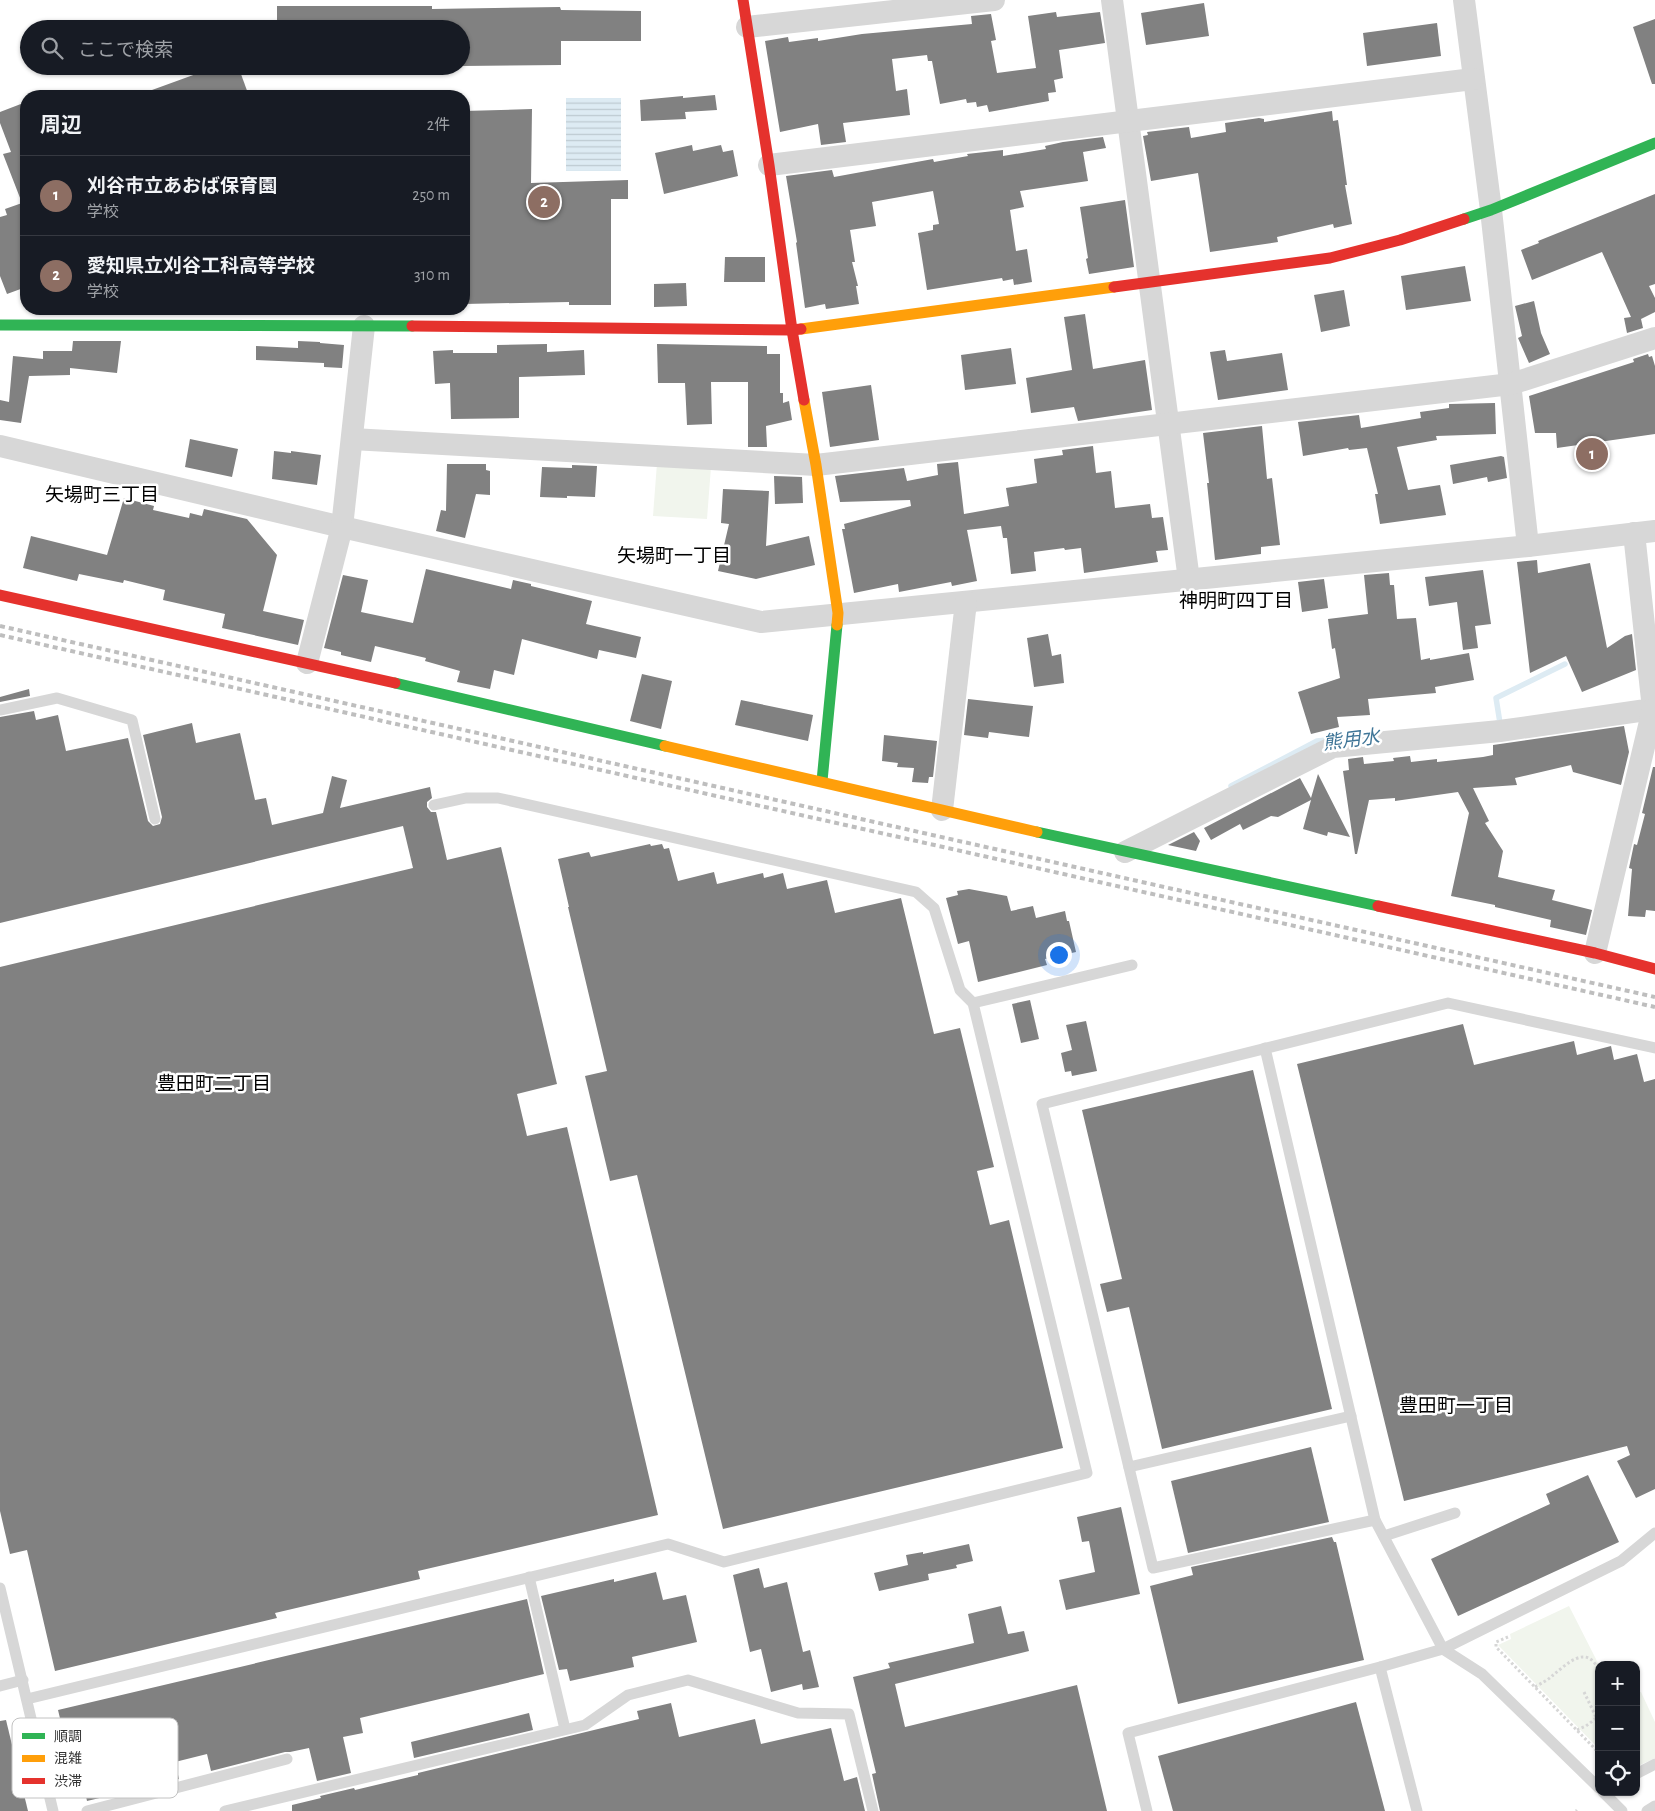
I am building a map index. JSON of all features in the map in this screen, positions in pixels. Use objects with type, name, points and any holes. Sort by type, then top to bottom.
[{"type":"street","points":[[743,0],[792,330],[816,466],[838,613],[822,781]]},
{"type":"street","points":[[747,27],[994,0]]},
{"type":"street","points":[[1112,0],[1189,580]]},
{"type":"street","points":[[1464,0],[1491,210],[1528,546]]},
{"type":"street","points":[[769,165],[1473,79]]},
{"type":"street","points":[[0,325],[792,330],[1330,258],[1400,240],[1491,210],[1655,143]]},
{"type":"street","points":[[308,664],[342,527],[364,326]]},
{"type":"street","points":[[352,439],[816,466],[1511,384],[1655,338]]},
{"type":"street","points":[[0,446],[342,527],[761,622],[1528,546],[1645,532],[1654,710],[1595,954]]},
{"type":"street","points":[[0,595],[822,781],[1125,852],[1595,954],[1655,969]]},
{"type":"street","points":[[942,810],[966,602]]},
{"type":"street","points":[[1125,852],[1333,747],[1500,731],[1654,710]]},
{"type":"lane","points":[[0,710],[57,698],[132,720],[155,819]]},
{"type":"lane","points":[[27,1699],[668,1544],[724,1562],[1087,1473],[973,1003],[960,990],[934,908],[916,892],[498,798],[466,798],[434,805]]},
{"type":"lane","points":[[973,1003],[1132,965]]},
{"type":"lane","points":[[1375,1520],[1153,1568],[1042,1104],[1448,1003],[1655,1048]]},
{"type":"lane","points":[[1265,1048],[1375,1520],[1443,1649],[1482,1674],[1595,1784]]},
{"type":"lane","points":[[1129,1468],[1351,1416]]},
{"type":"lane","points":[[1384,1536],[1455,1513]]},
{"type":"lane","points":[[1147,1811],[1128,1733],[1443,1649],[1621,1560],[1655,1533]]},
{"type":"lane","points":[[529,1577],[565,1729]]},
{"type":"lane","points":[[0,1588],[31,1718]]},
{"type":"lane","points":[[1380,1667],[1417,1811]]},
{"type":"lane","points":[[0,1686],[23,1680]]},
{"type":"lane","points":[[225,1811],[585,1725],[628,1694],[688,1680],[798,1713],[849,1714],[873,1811]]},
{"type":"lane","points":[[178,1787],[287,1759]]},
{"type":"lane","points":[[1640,1772],[1655,1764]]},
{"type":"lane","points":[[1607,1796],[1622,1811]]},
{"type":"lane","points":[[50,1798],[53,1811]]},
{"type":"lane","points":[[87,1811],[137,1798]]},
{"type":"lane","points":[[1647,1811],[1655,1806]]},
{"type":"path","points":[[1508,1637],[1496,1642],[1496,1647],[1597,1751]]},
{"type":"path","points":[[1535,1687],[1551,1678],[1573,1659],[1581,1657],[1591,1660],[1595,1666]]},
{"type":"path","points":[[1584,1692],[1595,1712]]},
{"type":"path","points":[[1577,1730],[1595,1719]]},
{"type":"shaded area","points":[[566,98],[621,98],[621,171],[566,171]]},
{"type":"shaded area","points":[[657,463],[711,467],[707,519],[653,516]]},
{"type":"shaded area","points":[[1569,1606],[1597,1661],[1595,1661],[1595,1745],[1498,1645],[1511,1639],[1510,1634]]},
{"type":"shaded area","points":[[1640,1692],[1655,1722],[1655,1758],[1640,1765]]},
{"type":"building","points":[[1204,3],[1209,36],[1146,45],[1141,13]]},
{"type":"building","points":[[277,6],[432,6],[432,9],[560,7],[561,10],[641,11],[641,41],[561,41],[561,65],[470,66],[470,20],[277,20]]},
{"type":"building","points":[[1056,12],[1057,17],[1100,12],[1105,43],[1059,50],[1063,78],[1054,80],[1056,92],[1048,93],[1049,101],[989,112],[987,105],[977,107],[976,102],[967,103],[966,99],[940,104],[932,61],[928,61],[927,55],[892,59],[896,91],[907,89],[910,115],[843,123],[846,142],[821,145],[818,124],[780,132],[765,41],[788,37],[789,42],[818,38],[818,41],[862,34],[972,24],[971,16],[991,14],[996,40],[991,41],[997,73],[1036,68],[1028,16]]},
{"type":"building","points":[[1655,19],[1655,84],[1652,84],[1633,27]]},
{"type":"building","points":[[1437,23],[1441,56],[1367,66],[1363,33]]},
{"type":"building","points":[[193,75],[241,75],[247,90],[152,90]]},
{"type":"building","points":[[715,95],[717,110],[685,112],[686,119],[641,121],[640,100]]},
{"type":"building","points":[[20,104],[20,198],[3,154],[11,152],[0,123],[0,112]]},
{"type":"building","points":[[532,109],[531,183],[628,180],[628,199],[611,199],[611,305],[569,305],[569,302],[470,304],[470,111]]},
{"type":"building","points":[[1332,111],[1333,121],[1338,120],[1347,185],[1345,185],[1352,224],[1334,228],[1333,224],[1277,237],[1278,242],[1210,252],[1198,173],[1151,181],[1143,136],[1148,135],[1147,132],[1189,127],[1191,138],[1226,132],[1225,123],[1259,118],[1264,119],[1264,122]]},
{"type":"building","points":[[1103,137],[1106,148],[1083,152],[1088,181],[1020,191],[1024,207],[1010,210],[1016,251],[1027,249],[1032,282],[1014,285],[1013,279],[1003,281],[1002,278],[927,290],[918,233],[933,230],[933,225],[939,224],[933,191],[872,202],[876,226],[850,230],[855,262],[852,262],[858,286],[856,286],[859,304],[826,309],[825,304],[805,308],[786,176],[832,170],[834,177],[933,159],[934,162],[968,156],[967,154],[1003,150],[1003,156],[1046,149],[1045,146],[1063,142]]},
{"type":"building","points":[[692,145],[693,151],[721,145],[723,152],[733,150],[738,176],[664,194],[655,153]]},
{"type":"building","points":[[1655,194],[1655,284],[1649,286],[1655,298],[1655,312],[1641,319],[1643,328],[1627,333],[1624,318],[1631,317],[1602,252],[1532,280],[1521,250],[1539,243],[1538,241]]},
{"type":"building","points":[[1125,200],[1134,267],[1089,274],[1080,207]]},
{"type":"building","points":[[20,204],[20,289],[7,294],[0,276],[0,217],[7,215],[5,209]]},
{"type":"building","points":[[725,257],[765,257],[765,282],[724,282]]},
{"type":"building","points":[[1465,266],[1471,301],[1406,310],[1401,276]]},
{"type":"building","points":[[686,283],[687,306],[654,307],[654,284]]},
{"type":"building","points":[[1344,290],[1350,326],[1321,332],[1314,295]]},
{"type":"building","points":[[1534,301],[1541,333],[1550,354],[1529,363],[1518,338],[1522,336],[1515,306]]},
{"type":"building","points":[[1085,314],[1093,369],[1145,360],[1152,410],[1078,421],[1074,407],[1031,413],[1026,378],[1072,370],[1064,317]]},
{"type":"building","points":[[73,341],[121,341],[117,373],[70,368],[70,375],[29,376],[21,423],[0,420],[0,400],[9,402],[13,356],[43,359],[43,351],[72,351]]},
{"type":"building","points":[[298,341],[344,345],[342,368],[324,367],[324,363],[256,360],[256,346],[298,348]]},
{"type":"building","points":[[547,344],[547,352],[584,350],[585,375],[519,377],[519,418],[451,419],[450,383],[435,384],[433,351],[453,350],[453,353],[497,353],[497,345]]},
{"type":"building","points":[[657,344],[767,346],[767,354],[780,354],[780,393],[783,393],[783,403],[789,401],[792,420],[766,426],[767,447],[748,447],[748,382],[711,382],[712,424],[687,425],[685,383],[658,383]]},
{"type":"building","points":[[1011,348],[1016,384],[965,390],[961,355]]},
{"type":"building","points":[[1225,350],[1227,361],[1282,353],[1288,390],[1218,400],[1210,352]]},
{"type":"building","points":[[1648,354],[1649,357],[1652,356],[1655,366],[1655,434],[1557,448],[1556,433],[1535,433],[1529,396],[1634,362],[1633,359]]},
{"type":"building","points":[[871,385],[879,440],[830,447],[822,392]]},
{"type":"building","points":[[1495,403],[1496,434],[1436,436],[1437,440],[1397,447],[1408,490],[1440,485],[1446,515],[1380,524],[1375,494],[1378,494],[1367,448],[1349,450],[1348,448],[1303,456],[1298,422],[1359,415],[1361,428],[1421,418],[1420,412],[1449,408],[1449,404]]},
{"type":"building","points":[[1262,426],[1267,479],[1272,478],[1280,545],[1261,547],[1261,554],[1215,560],[1203,433]]},
{"type":"building","points":[[190,439],[238,449],[232,477],[185,467]]},
{"type":"building","points":[[1093,446],[1096,473],[1111,471],[1115,508],[1150,504],[1152,518],[1163,517],[1168,550],[1156,551],[1158,562],[1084,573],[1081,548],[1065,550],[1064,548],[1034,552],[1036,571],[1011,574],[1007,538],[1003,538],[1001,526],[967,530],[977,581],[952,586],[951,582],[899,592],[898,584],[854,593],[842,529],[845,529],[844,524],[911,506],[910,500],[840,502],[835,476],[904,468],[907,481],[938,475],[937,464],[958,462],[964,514],[1009,506],[1006,488],[1037,483],[1034,459],[1063,455],[1062,450]]},
{"type":"building","points":[[274,451],[321,455],[317,485],[272,479]]},
{"type":"building","points":[[1504,457],[1507,478],[1488,482],[1487,477],[1453,484],[1450,465]]},
{"type":"building","points":[[447,464],[486,464],[486,470],[490,471],[490,495],[476,494],[465,538],[436,531],[441,510],[446,511]]},
{"type":"building","points":[[572,465],[597,466],[595,497],[540,497],[542,467],[572,468]]},
{"type":"building","points":[[774,476],[802,477],[803,503],[775,504]]},
{"type":"building","points":[[723,489],[769,491],[766,546],[809,536],[815,565],[756,579],[718,571],[729,524],[721,523]]},
{"type":"building","points":[[124,498],[154,506],[153,510],[189,518],[190,513],[202,516],[204,509],[247,519],[277,555],[263,611],[304,620],[298,645],[222,628],[225,614],[163,600],[165,590],[124,580],[123,583],[79,574],[77,581],[23,568],[31,536],[107,555]]},
{"type":"building","points":[[1537,560],[1538,573],[1590,563],[1607,648],[1625,636],[1632,634],[1636,670],[1582,692],[1566,656],[1530,673],[1517,562]]},
{"type":"building","points":[[426,569],[511,589],[513,580],[592,601],[586,624],[641,637],[636,658],[599,650],[597,659],[522,639],[514,675],[494,670],[490,689],[457,682],[460,671],[425,661],[426,658],[375,646],[371,662],[341,655],[341,652],[324,648],[343,575],[368,580],[361,612],[413,623]]},
{"type":"building","points":[[1483,570],[1491,624],[1475,626],[1478,648],[1463,650],[1457,602],[1429,606],[1425,577]]},
{"type":"building","points":[[1389,573],[1390,585],[1394,585],[1397,619],[1416,618],[1421,660],[1469,653],[1474,680],[1435,687],[1436,693],[1368,699],[1370,715],[1337,717],[1339,727],[1311,734],[1298,692],[1340,678],[1335,648],[1332,649],[1328,619],[1368,614],[1364,575]]},
{"type":"building","points":[[1324,579],[1328,608],[1302,612],[1298,582]]},
{"type":"building","points":[[1048,634],[1052,656],[1061,654],[1064,683],[1034,687],[1027,638]]},
{"type":"building","points":[[642,674],[672,681],[661,729],[630,721]]},
{"type":"building","points":[[29,689],[30,696],[0,702],[0,697]]},
{"type":"building","points":[[968,699],[1033,706],[1029,737],[989,732],[988,738],[964,735]]},
{"type":"building","points":[[741,700],[813,715],[808,741],[735,725]]},
{"type":"building","points":[[34,711],[36,720],[58,715],[66,751],[128,738],[148,821],[153,826],[160,824],[162,817],[143,735],[192,723],[196,743],[240,733],[255,800],[266,798],[272,825],[323,813],[332,776],[347,780],[340,808],[430,787],[432,798],[427,802],[427,807],[431,812],[436,812],[447,860],[501,847],[557,1084],[517,1094],[527,1136],[567,1127],[658,1515],[418,1571],[420,1579],[275,1613],[277,1618],[55,1671],[27,1550],[10,1554],[0,1511],[0,967],[413,868],[403,826],[0,923],[0,717]]},
{"type":"building","points":[[1624,726],[1629,752],[1621,785],[1573,772],[1571,765],[1515,778],[1517,785],[1473,788],[1489,821],[1485,823],[1503,851],[1498,877],[1555,890],[1552,900],[1592,910],[1586,935],[1550,927],[1551,920],[1495,907],[1495,905],[1451,896],[1469,813],[1458,792],[1395,801],[1395,798],[1369,800],[1357,854],[1355,854],[1343,771],[1349,770],[1348,759],[1363,757],[1364,764],[1394,761],[1393,758],[1410,756],[1411,762],[1437,759],[1437,762],[1483,757],[1493,755],[1493,745]]},
{"type":"building","points":[[884,735],[937,741],[933,777],[929,777],[928,783],[912,782],[914,768],[897,767],[898,763],[882,761]]},
{"type":"building","points":[[1653,767],[1655,767],[1655,911],[1646,910],[1645,917],[1628,916],[1632,869],[1629,868],[1634,844],[1637,845],[1645,814],[1642,813]]},
{"type":"building","points":[[1318,774],[1350,837],[1328,832],[1327,836],[1303,829],[1311,800],[1278,817],[1271,816],[1243,830],[1240,824],[1211,840],[1204,828],[1300,778],[1311,798]]},
{"type":"building","points":[[1194,832],[1200,841],[1196,851],[1168,845]]},
{"type":"building","points":[[650,844],[651,846],[662,844],[664,849],[669,848],[678,881],[714,872],[717,884],[763,873],[764,878],[783,873],[787,889],[827,880],[835,913],[901,898],[934,1034],[960,1028],[994,1167],[977,1171],[990,1225],[1009,1220],[1063,1448],[723,1529],[637,1175],[610,1181],[585,1076],[607,1071],[558,859],[589,852],[591,857]]},
{"type":"building","points":[[969,889],[1007,896],[1011,911],[1033,906],[1036,918],[1065,911],[1076,952],[1045,959],[1047,965],[978,982],[969,941],[958,944],[946,898],[958,895],[957,891]]},
{"type":"building","points":[[1030,1000],[1039,1039],[1021,1043],[1012,1004]]},
{"type":"building","points":[[1086,1021],[1097,1071],[1072,1076],[1071,1071],[1065,1072],[1061,1053],[1072,1050],[1066,1025]]},
{"type":"building","points":[[1463,1024],[1474,1065],[1574,1041],[1577,1055],[1611,1046],[1614,1060],[1637,1054],[1644,1082],[1655,1079],[1655,1489],[1636,1498],[1617,1461],[1630,1455],[1627,1446],[1404,1501],[1297,1064]]},
{"type":"building","points":[[1253,1070],[1332,1409],[1162,1449],[1129,1307],[1107,1312],[1100,1284],[1122,1279],[1082,1110]]},
{"type":"building","points":[[1311,1447],[1329,1522],[1188,1553],[1171,1481]]},
{"type":"building","points":[[1588,1475],[1619,1542],[1458,1616],[1431,1559],[1550,1504],[1546,1494]]},
{"type":"building","points":[[1121,1507],[1140,1594],[1066,1610],[1059,1580],[1095,1572],[1089,1541],[1082,1542],[1077,1517]]},
{"type":"building","points":[[1332,1537],[1334,1542],[1336,1542],[1364,1660],[1178,1704],[1150,1586],[1193,1575],[1191,1567]]},
{"type":"building","points":[[969,1544],[973,1561],[956,1565],[957,1568],[928,1574],[929,1580],[879,1591],[874,1573],[908,1565],[906,1555],[923,1552],[923,1554]]},
{"type":"building","points":[[759,1568],[764,1588],[787,1582],[803,1652],[810,1650],[819,1687],[803,1690],[802,1684],[771,1692],[761,1649],[750,1652],[733,1575]]},
{"type":"building","points":[[656,1572],[663,1600],[686,1595],[697,1642],[632,1657],[634,1667],[570,1681],[567,1669],[559,1670],[541,1596],[614,1579],[614,1582]]},
{"type":"building","points":[[527,1599],[544,1674],[360,1718],[363,1733],[343,1737],[351,1773],[317,1781],[309,1748],[285,1752],[211,1771],[207,1754],[178,1761],[178,1718],[60,1718],[58,1710]]},
{"type":"building","points":[[1001,1606],[1008,1634],[1024,1631],[1029,1651],[895,1684],[905,1727],[1077,1685],[1107,1811],[880,1811],[872,1774],[876,1773],[853,1677],[890,1668],[888,1663],[974,1643],[968,1614]]},
{"type":"building","points":[[1356,1702],[1385,1811],[1173,1811],[1158,1756]]},
{"type":"building","points":[[671,1703],[679,1737],[755,1719],[761,1744],[831,1728],[844,1781],[857,1777],[865,1811],[292,1811],[292,1805],[321,1798],[320,1796],[418,1775],[418,1773],[639,1719],[637,1711]]},
{"type":"building","points":[[529,1713],[533,1730],[414,1758],[411,1742]]},
{"type":"building","points":[[6,1720],[12,1745],[12,1798],[25,1798],[28,1811],[0,1811],[0,1721]]},
{"type":"building","points":[[86,1798],[100,1798],[87,1801]]},
{"type":"waterway","name":"熊用水","points":[[1497,723],[1500,723],[1496,698],[1565,664]]},
{"type":"waterway","name":"熊用水","points":[[1231,786],[1317,741],[1326,740]]},
{"type":"railway","points":[[0,626],[1655,997]]},
{"type":"railway","points":[[0,635],[1655,1007]]},
{"type":"traffic: fast","points":[[1464,219],[1491,210],[1655,143]]},
{"type":"traffic: fast","points":[[0,325],[412,326]]},
{"type":"traffic: fast","points":[[822,781],[837,625]]},
{"type":"traffic: fast","points":[[395,683],[665,746]]},
{"type":"traffic: fast","points":[[1037,832],[1378,906]]},
{"type":"traffic: slow","points":[[801,329],[1114,287]]},
{"type":"traffic: slow","points":[[804,400],[816,465],[838,613],[837,625]]},
{"type":"traffic: slow","points":[[665,746],[1037,832]]},
{"type":"traffic: jam","points":[[743,0],[804,400]]},
{"type":"traffic: jam","points":[[1114,287],[1330,258],[1400,240],[1464,219]]},
{"type":"traffic: jam","points":[[412,326],[801,329]]},
{"type":"traffic: jam","points":[[0,595],[395,683]]},
{"type":"traffic: jam","points":[[1378,906],[1595,953],[1655,969]]},
{"type":"place","name":"愛知県立刈谷工科高等学校","points":[[544,202]]},
{"type":"place","name":"刈谷市立あおば保育園","points":[[1592,454]]},
{"type":"district","name":"矢場町三丁目","points":[[102,494]]},
{"type":"district","name":"矢場町一丁目","points":[[674,555]]},
{"type":"district","name":"神明町四丁目","points":[[1236,600]]},
{"type":"district","name":"豊田町二丁目","points":[[214,1083]]},
{"type":"district","name":"豊田町一丁目","points":[[1456,1405]]}]
